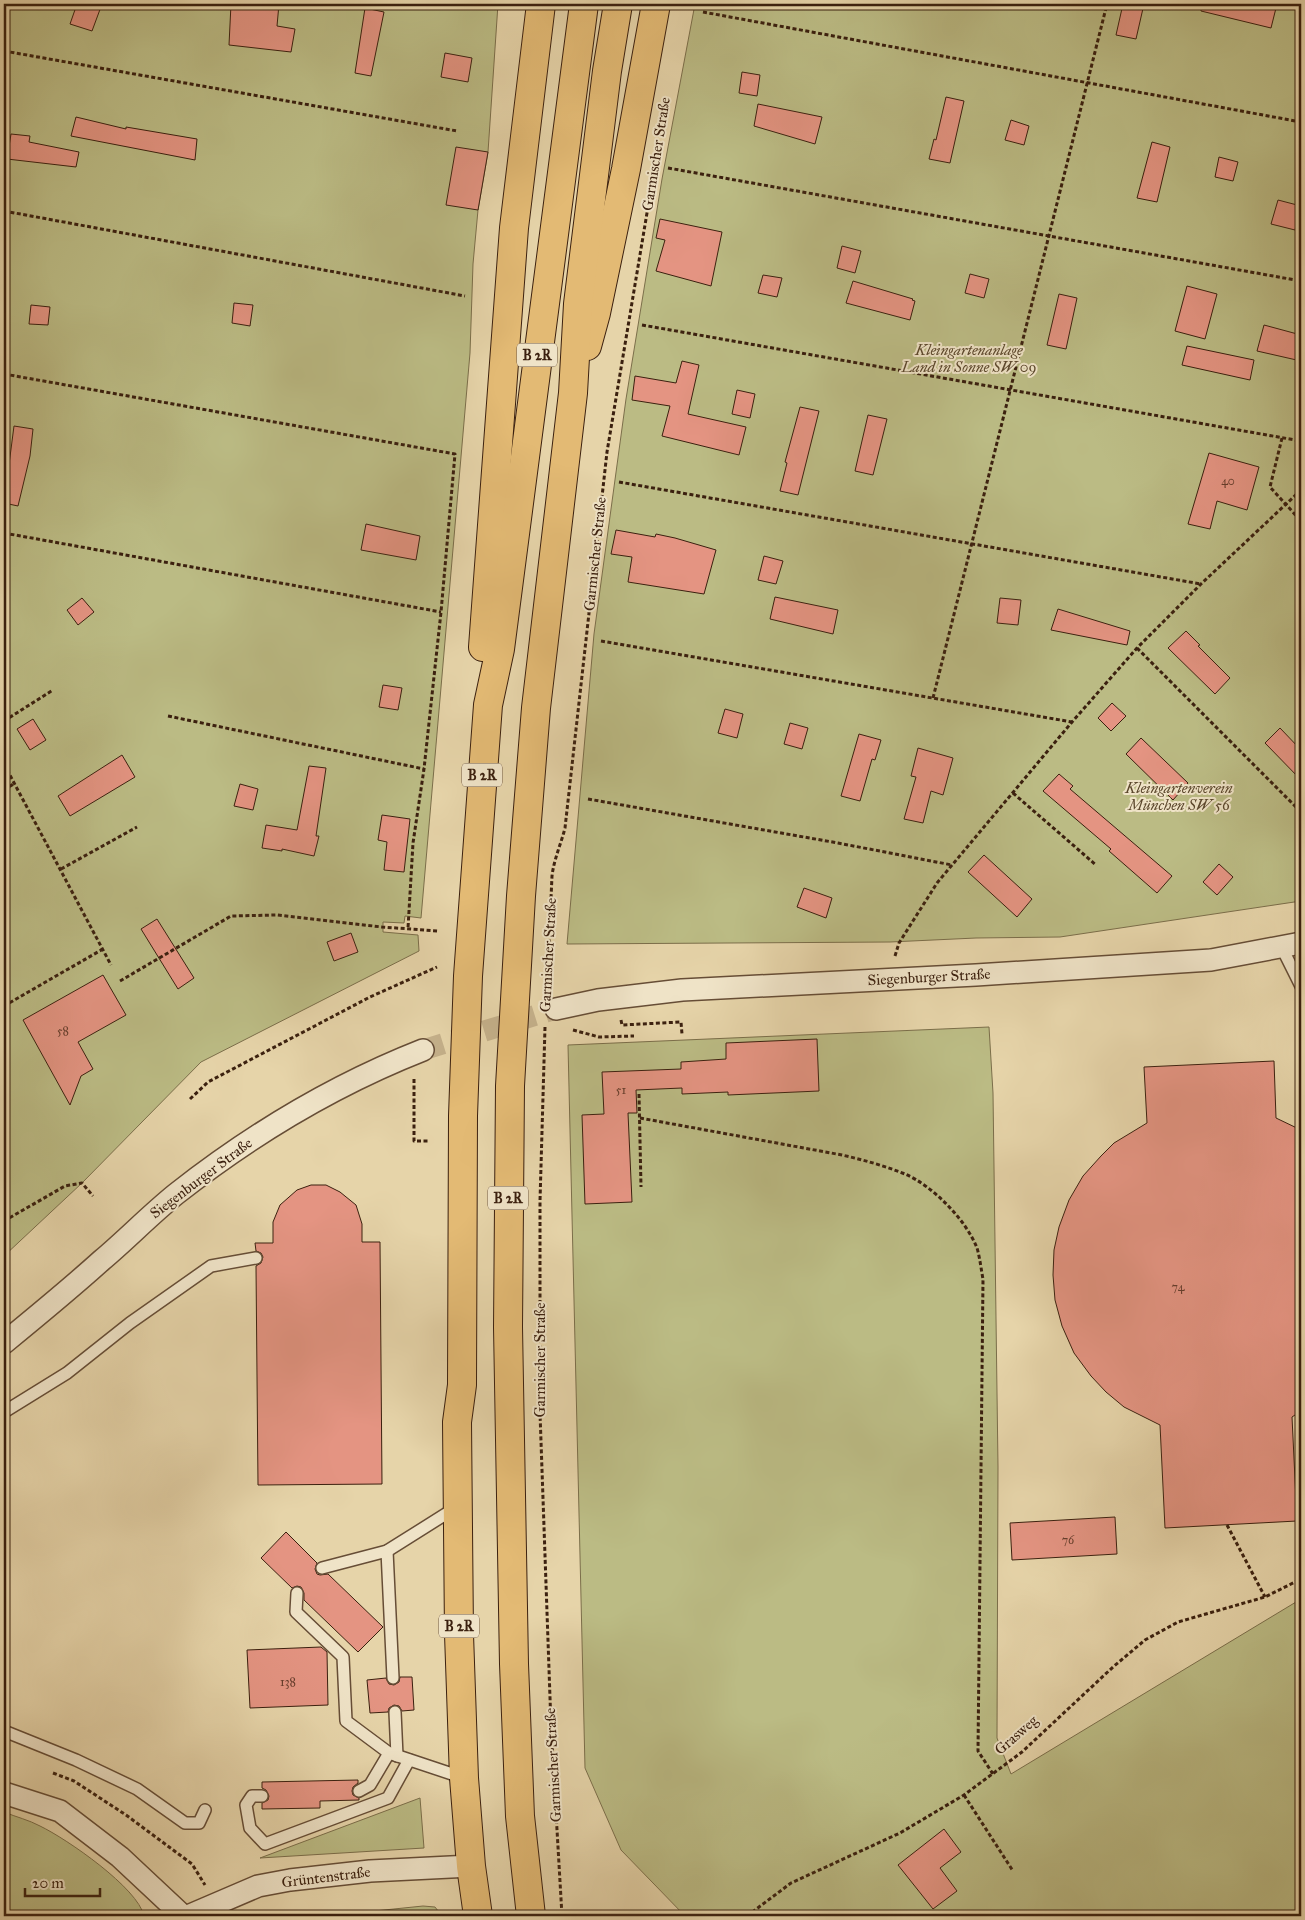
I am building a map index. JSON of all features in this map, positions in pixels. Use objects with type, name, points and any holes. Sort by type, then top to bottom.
[{"type":"highway","points":[[488,705],[483,647],[514,228],[541,4]]},
{"type":"highway","name":"B 2R","points":[[478,1916],[471,1866],[464,1778],[459,1634],[457,1422],[462,1386],[463,1116],[469,957],[488,705],[500,649],[584,4]]},
{"type":"highway","name":"Garmischer Straße","points":[[531,1916],[520,1816],[514,1664],[508,1327],[510,1086],[536,708],[573,393],[578,304],[607,71],[618,4]]},
{"type":"highway","points":[[573,393],[596,313],[626,169],[656,4]]},
{"type":"street","name":"Siegenburger Straße","points":[[550,1012],[598,1000],[682,990],[894,978],[986,975],[1211,960],[1292,946]]},
{"type":"street","name":"Siegenburger Straße","points":[[4,1343],[102,1261],[173,1196],[226,1156],[291,1115],[353,1080],[423,1050]]},
{"type":"street","points":[[4,1794],[60,1812],[120,1856],[183,1916]]},
{"type":"street","name":"Grüntenstraße","points":[[188,1916],[258,1886],[290,1880],[370,1871],[471,1866]]},
{"type":"lane","points":[[1292,946],[1301,986]]},
{"type":"lane","points":[[4,1412],[67,1373],[130,1323],[211,1266],[256,1258]]},
{"type":"lane","points":[[322,1568],[387,1551],[458,1506]]},
{"type":"lane","points":[[387,1551],[393,1678]]},
{"type":"lane","points":[[297,1593],[296,1612],[343,1657],[346,1721],[393,1754],[464,1778]]},
{"type":"lane","points":[[358,1791],[370,1785],[393,1754],[395,1712]]},
{"type":"lane","points":[[4,1731],[76,1760],[137,1789],[186,1823],[199,1823],[205,1810]]},
{"type":"lane","points":[[262,1796],[252,1796],[246,1805],[250,1828],[265,1844],[388,1798],[409,1760]]},
{"type":"path","points":[[933,698],[1107,4]]},
{"type":"path","points":[[703,12],[1301,122]]},
{"type":"path","points":[[4,51],[458,131]]},
{"type":"path","points":[[668,168],[1301,281]]},
{"type":"path","name":"Garmischer Straße","points":[[562,1916],[551,1726],[540,1413],[540,1201],[545,1029],[550,1012],[552,876],[555,857],[562,843],[565,828],[607,452],[649,198]]},
{"type":"path","points":[[4,212],[465,296]]},
{"type":"path","points":[[642,325],[1301,441]]},
{"type":"path","points":[[4,374],[455,454],[441,612],[424,769],[413,843],[408,928]]},
{"type":"path","points":[[1282,438],[1270,487],[1301,521]]},
{"type":"path","points":[[619,482],[1201,584]]},
{"type":"path","points":[[894,978],[894,958],[899,943],[937,884],[952,865],[1137,648],[1201,584],[1301,490]]},
{"type":"path","points":[[4,533],[441,612]]},
{"type":"path","points":[[601,641],[1072,722]]},
{"type":"path","points":[[1137,648],[1301,812]]},
{"type":"path","points":[[4,721],[53,690]]},
{"type":"path","points":[[168,716],[424,769]]},
{"type":"path","points":[[4,764],[111,965]]},
{"type":"path","points":[[4,790],[15,783]]},
{"type":"path","points":[[1013,793],[1096,866]]},
{"type":"path","points":[[588,799],[952,865]]},
{"type":"path","points":[[61,869],[137,827]]},
{"type":"path","points":[[120,981],[231,916],[277,915],[438,931]]},
{"type":"path","points":[[4,1006],[103,949]]},
{"type":"path","points":[[190,1098],[208,1082],[370,997],[437,967]]},
{"type":"path","points":[[545,1029],[550,1012]]},
{"type":"path","points":[[630,1024],[681,1022],[682,1034]]},
{"type":"path","points":[[565,1028],[599,1037],[634,1036]]},
{"type":"path","points":[[414,1084],[414,1141],[430,1141]]},
{"type":"path","points":[[639,1094],[641,1187]]},
{"type":"path","points":[[640,1118],[842,1155],[875,1163],[907,1175],[937,1196],[949,1208],[961,1221],[977,1248],[983,1279],[978,1751],[993,1774]]},
{"type":"path","points":[[4,1221],[65,1186],[82,1183],[93,1196]]},
{"type":"path","points":[[539,1516],[544,1516]]},
{"type":"path","points":[[1228,1525],[1265,1597]]},
{"type":"path","name":"Grasweg","points":[[747,1916],[791,1883],[900,1833],[964,1795],[1022,1752],[1113,1667],[1145,1640],[1178,1622],[1265,1597],[1301,1579]]},
{"type":"path","points":[[48,1770],[74,1782],[126,1815],[192,1864],[216,1904]]},
{"type":"path","points":[[964,1795],[1013,1870]]},
{"type":"green space","points":[[4,4],[498,4],[488,152],[478,210],[473,264],[470,353],[421,918],[405,916],[404,923],[383,922],[383,932],[418,935],[419,951],[201,1062],[82,1183],[4,1256]]},
{"type":"green space","name":"Kleingartenanlage Land in Sonne SW 09","points":[[695,4],[1301,4],[1301,901],[1060,937],[890,942],[567,944],[594,634],[626,399],[662,179]]},
{"type":"green space","points":[[989,1027],[993,1093],[998,1467],[997,1738],[1011,1774],[1301,1599],[1301,1916],[685,1916],[621,1850],[585,1768],[568,1045]]},
{"type":"green space","points":[[420,1798],[424,1848],[260,1858]]},
{"type":"green space","points":[[4,1812],[52,1832],[100,1865],[129,1892],[139,1905],[144,1916],[4,1916]]},
{"type":"green space","points":[[423,1906],[435,1907],[442,1916],[326,1916]]},
{"type":"building","points":[[77,4],[102,4],[92,31],[70,24]]},
{"type":"building","points":[[231,4],[279,4],[277,26],[295,29],[291,52],[229,45]]},
{"type":"building","points":[[1123,4],[1144,4],[1136,39],[1116,35]]},
{"type":"building","points":[[1201,4],[1277,4],[1271,28],[1201,11]]},
{"type":"building","points":[[365,8],[384,12],[371,76],[355,73]]},
{"type":"building","points":[[445,53],[472,58],[468,82],[441,77]]},
{"type":"building","points":[[742,72],[760,75],[757,96],[739,93]]},
{"type":"building","points":[[946,97],[964,101],[950,163],[929,159],[934,139],[936,140]]},
{"type":"building","points":[[758,104],[822,117],[815,144],[754,126]]},
{"type":"building","points":[[76,117],[126,129],[126,127],[197,139],[195,160],[71,136]]},
{"type":"building","points":[[1011,120],[1029,126],[1024,145],[1005,140]]},
{"type":"building","points":[[11,134],[30,136],[29,142],[79,152],[76,167],[7,159]]},
{"type":"building","points":[[1152,142],[1170,147],[1157,202],[1137,198]]},
{"type":"building","points":[[456,147],[488,152],[478,210],[446,205]]},
{"type":"building","points":[[1219,157],[1238,162],[1233,181],[1215,177]]},
{"type":"building","points":[[1278,200],[1301,206],[1295,230],[1271,224]]},
{"type":"building","points":[[660,219],[722,232],[711,286],[656,271],[665,240],[656,238]]},
{"type":"building","points":[[842,246],[861,251],[855,273],[837,268]]},
{"type":"building","points":[[970,274],[989,279],[984,298],[965,293]]},
{"type":"building","points":[[763,275],[782,278],[777,297],[758,293]]},
{"type":"building","points":[[853,281],[913,299],[915,301],[910,320],[846,303]]},
{"type":"building","points":[[1187,286],[1217,294],[1205,339],[1175,331]]},
{"type":"building","points":[[1059,294],[1077,298],[1066,349],[1047,345]]},
{"type":"building","points":[[234,303],[253,305],[250,326],[232,323]]},
{"type":"building","points":[[31,305],[50,307],[48,325],[29,324]]},
{"type":"building","points":[[1264,325],[1301,335],[1301,361],[1257,351]]},
{"type":"building","points":[[1187,346],[1254,360],[1250,380],[1182,365]]},
{"type":"building","points":[[682,361],[699,365],[688,414],[746,427],[739,455],[662,436],[670,406],[632,400],[635,376],[676,383]]},
{"type":"building","points":[[737,390],[755,394],[750,418],[732,414]]},
{"type":"building","points":[[800,407],[819,411],[798,495],[780,491],[787,463],[785,462]]},
{"type":"building","points":[[868,415],[887,419],[873,475],[855,471]]},
{"type":"building","points":[[14,426],[33,429],[30,456],[18,506],[4,503]]},
{"type":"building","points":[[1209,453],[1259,467],[1247,510],[1217,501],[1210,529],[1188,524]]},
{"type":"building","points":[[366,524],[420,536],[416,560],[361,550]]},
{"type":"building","points":[[616,530],[655,537],[656,534],[716,550],[704,594],[628,582],[632,557],[611,554]]},
{"type":"building","points":[[764,556],[783,561],[776,584],[758,580]]},
{"type":"building","points":[[775,597],[838,610],[833,634],[770,619]]},
{"type":"building","points":[[82,598],[94,612],[78,625],[67,610]]},
{"type":"building","points":[[1000,598],[1021,600],[1018,625],[997,623]]},
{"type":"building","points":[[1058,609],[1130,631],[1127,645],[1051,630]]},
{"type":"building","points":[[1186,631],[1230,678],[1215,694],[1168,648]]},
{"type":"building","points":[[383,685],[402,688],[398,710],[379,707]]},
{"type":"building","points":[[1112,703],[1126,716],[1111,731],[1098,718]]},
{"type":"building","points":[[725,709],[743,714],[737,738],[718,733]]},
{"type":"building","points":[[33,719],[46,740],[30,750],[17,729]]},
{"type":"building","points":[[790,723],[808,728],[802,749],[784,744]]},
{"type":"building","points":[[1280,728],[1301,750],[1301,780],[1265,743]]},
{"type":"building","points":[[859,734],[881,740],[875,760],[872,759],[860,801],[841,796]]},
{"type":"building","points":[[1141,738],[1188,783],[1173,800],[1126,754]]},
{"type":"building","points":[[918,748],[953,758],[943,795],[931,791],[923,823],[904,819],[916,777],[911,776]]},
{"type":"building","points":[[122,755],[135,777],[70,816],[58,796]]},
{"type":"building","points":[[309,766],[326,768],[316,836],[319,836],[314,856],[282,849],[282,851],[262,848],[266,825],[297,830]]},
{"type":"building","points":[[1059,774],[1073,786],[1070,789],[1172,876],[1157,893],[1109,851],[1111,849],[1043,791]]},
{"type":"building","points":[[240,784],[258,789],[253,810],[234,806]]},
{"type":"building","points":[[382,815],[410,819],[404,872],[384,870],[387,842],[378,840]]},
{"type":"building","points":[[984,855],[1032,899],[1017,917],[968,872]]},
{"type":"building","points":[[1219,864],[1233,877],[1217,895],[1203,882]]},
{"type":"building","points":[[804,888],[832,898],[826,918],[797,907]]},
{"type":"building","points":[[157,919],[194,978],[178,989],[141,929]]},
{"type":"building","points":[[351,933],[358,952],[334,961],[327,942]]},
{"type":"building","points":[[103,975],[126,1015],[78,1042],[93,1069],[81,1076],[70,1105],[23,1020]]},
{"type":"building","points":[[817,1039],[819,1091],[728,1095],[728,1092],[682,1094],[682,1088],[636,1090],[637,1113],[628,1113],[632,1202],[585,1204],[582,1115],[604,1114],[602,1072],[681,1069],[681,1062],[726,1059],[726,1043]]},
{"type":"building","points":[[1274,1061],[1276,1118],[1301,1130],[1301,1411],[1292,1417],[1297,1521],[1165,1528],[1160,1425],[1124,1407],[1106,1392],[1074,1353],[1062,1326],[1055,1300],[1053,1275],[1054,1250],[1059,1227],[1069,1200],[1083,1176],[1114,1143],[1147,1123],[1144,1067]]},
{"type":"building","points":[[311,1185],[326,1185],[340,1192],[356,1205],[362,1224],[362,1242],[380,1242],[382,1484],[258,1485],[256,1266],[261,1263],[263,1257],[261,1253],[256,1251],[255,1243],[273,1243],[273,1222],[280,1205],[297,1190]]},
{"type":"building","points":[[1115,1517],[1117,1554],[1012,1560],[1010,1523]]},
{"type":"building","points":[[286,1532],[317,1563],[315,1569],[317,1574],[328,1574],[383,1627],[358,1652],[304,1600],[304,1593],[301,1587],[292,1588],[261,1558]]},
{"type":"building","points":[[321,1647],[327,1652],[328,1705],[250,1708],[247,1650]]},
{"type":"building","points":[[400,1677],[412,1677],[414,1710],[402,1711],[399,1706],[394,1705],[389,1708],[388,1712],[370,1713],[367,1680],[386,1678],[389,1684],[394,1685],[399,1682]]},
{"type":"building","points":[[358,1780],[352,1791],[353,1795],[359,1798],[359,1800],[320,1801],[320,1808],[262,1809],[262,1803],[268,1800],[269,1796],[266,1790],[262,1788],[262,1782]]},
{"type":"building","points":[[944,1829],[961,1852],[940,1868],[957,1891],[933,1909],[898,1865]]},
{"type":"tunnel","points":[[423,1050],[556,1009]]},
{"type":"park label","name":"Kleingartenverein München SW 56","points":[[1179,796]]}]
